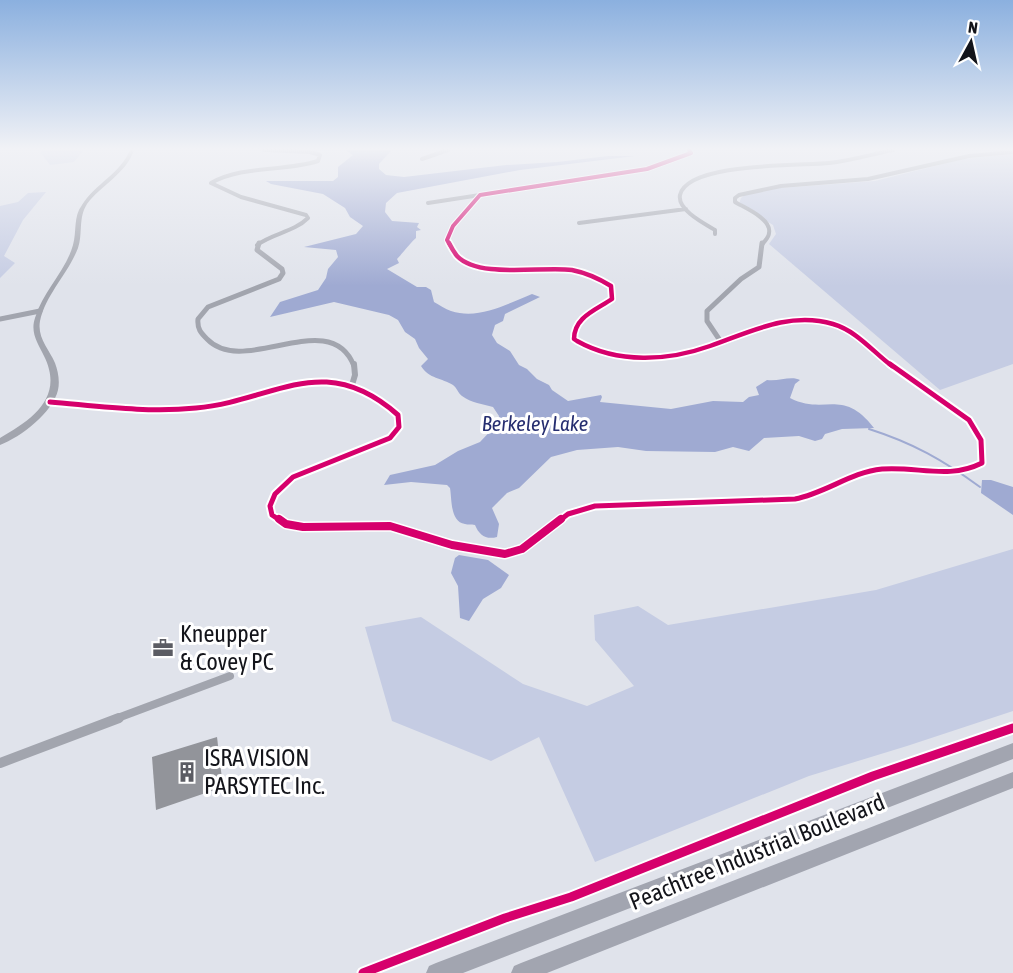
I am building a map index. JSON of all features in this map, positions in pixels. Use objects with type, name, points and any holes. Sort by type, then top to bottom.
[{"type":"highway","name":"Peachtree Industrial Boulevard","points":[[436,973],[1013,751]]},
{"type":"highway","name":"Peachtree Industrial Boulevard","points":[[521,973],[1013,780]]},
{"type":"street","points":[[0,442],[25,426],[50,402],[56,384],[51,363],[42,349],[36,332],[40,311],[75,248],[81,209],[92,195]]},
{"type":"street","points":[[238,195],[306,215],[308,218],[302,224],[263,239],[257,245],[255,248],[282,269],[283,273],[279,279],[208,307],[199,315],[197,325],[202,335],[222,349],[238,351],[318,340],[334,344],[347,351],[354,363],[355,376],[352,385]]},
{"type":"street","points":[[428,203],[477,195]]},
{"type":"street","points":[[50,402],[140,409],[198,408],[273,388],[306,383],[352,385],[387,404],[398,415],[399,427],[390,438],[293,477],[274,494],[270,506],[273,515],[286,524],[303,527],[390,526],[452,545],[505,554],[522,549],[568,514],[595,506],[772,501],[806,497],[856,475],[878,469],[901,467],[955,474],[970,471],[982,463],[984,444],[979,430],[969,420],[890,364],[858,335],[842,326],[799,318],[774,322],[721,342],[663,357],[638,358],[612,354],[581,344],[574,339],[573,331],[576,322],[612,299],[612,286],[602,278],[580,271],[541,267],[484,269],[458,258],[450,251],[447,240],[453,226],[480,195]]},
{"type":"street","points":[[681,195],[680,201],[686,208],[715,230],[715,234]]},
{"type":"street","points":[[721,342],[707,321],[707,311],[741,279],[759,267],[762,243],[769,236],[770,230],[765,221],[735,202],[735,198],[738,195]]},
{"type":"street","points":[[579,223],[686,208]]},
{"type":"street","points":[[0,319],[40,311]]},
{"type":"street","points":[[0,763],[230,676]]},
{"type":"shaded area","points":[[25,195],[43,195],[23,220],[4,256],[15,263],[0,278],[0,206],[18,202]]},
{"type":"shaded area","points":[[744,195],[1013,195],[1013,364],[940,390],[769,244],[776,234],[773,225],[739,204]]},
{"type":"shaded area","points":[[1013,549],[1013,711],[809,776],[595,862],[539,737],[491,761],[392,721],[365,627],[421,617],[523,684],[587,706],[634,686],[595,640],[594,615],[638,606],[668,625],[876,590]]},
{"type":"water","name":"Berkeley Lake","points":[[325,195],[394,195],[386,203],[385,212],[392,221],[419,223],[417,227],[421,230],[416,231],[416,238],[397,259],[399,263],[387,269],[417,287],[426,287],[431,290],[434,302],[449,310],[472,314],[493,310],[532,294],[540,297],[505,314],[503,321],[495,325],[492,335],[497,343],[510,351],[519,365],[568,401],[601,395],[600,402],[671,409],[713,401],[743,402],[749,397],[759,395],[756,387],[767,380],[793,378],[800,380],[795,384],[790,398],[813,405],[843,405],[863,416],[874,428],[842,429],[825,434],[822,439],[815,441],[799,436],[764,438],[749,451],[733,447],[715,452],[646,451],[618,447],[577,450],[551,457],[519,488],[507,493],[492,508],[499,524],[497,537],[483,536],[475,525],[460,522],[454,515],[450,488],[447,485],[411,482],[384,485],[390,475],[435,465],[458,451],[480,442],[498,423],[499,416],[493,407],[473,402],[461,395],[453,385],[424,370],[421,366],[428,359],[415,339],[405,332],[398,320],[389,315],[334,302],[270,317],[280,302],[318,290],[326,278],[328,269],[338,257],[336,250],[304,247],[356,234],[363,226],[350,217],[345,208]]},
{"type":"water","points":[[982,480],[991,480],[1013,487],[1013,515],[981,493]]},
{"type":"water","points":[[459,555],[488,560],[509,575],[501,588],[483,599],[469,621],[460,618],[458,586],[451,573],[455,558]]},
{"type":"building","name":"ISRA VISION PARSYTEC Inc.","points":[[217,737],[223,787],[156,810],[152,757]]},
{"type":"waterway","points":[[869,429],[927,453],[980,487]]},
{"type":"cycle path","points":[[50,402],[159,410],[215,405],[271,389],[306,383],[323,382],[355,388],[370,394],[398,415],[399,427],[390,438],[293,477],[275,494],[270,506],[272,515],[286,524],[303,527],[390,526],[452,545],[505,554],[522,549],[568,514],[595,506],[786,500],[814,494],[851,478],[881,469],[894,468],[945,473],[970,469],[982,463],[981,440],[969,420],[881,358],[851,332],[832,324],[806,320],[770,324],[694,351],[664,357],[618,356],[588,347],[574,339],[576,326],[580,320],[612,299],[611,286],[593,275],[571,270],[496,269],[474,266],[457,257],[447,240],[453,226],[480,195]]},
{"type":"cycle path","points":[[363,973],[505,918],[571,897],[873,776],[1013,728]]},
{"type":"place","name":"Kneupper & Covey PC","points":[[163,648]]},
{"type":"place","name":"ISRA VISION PARSYTEC Inc.","points":[[187,772]]}]
